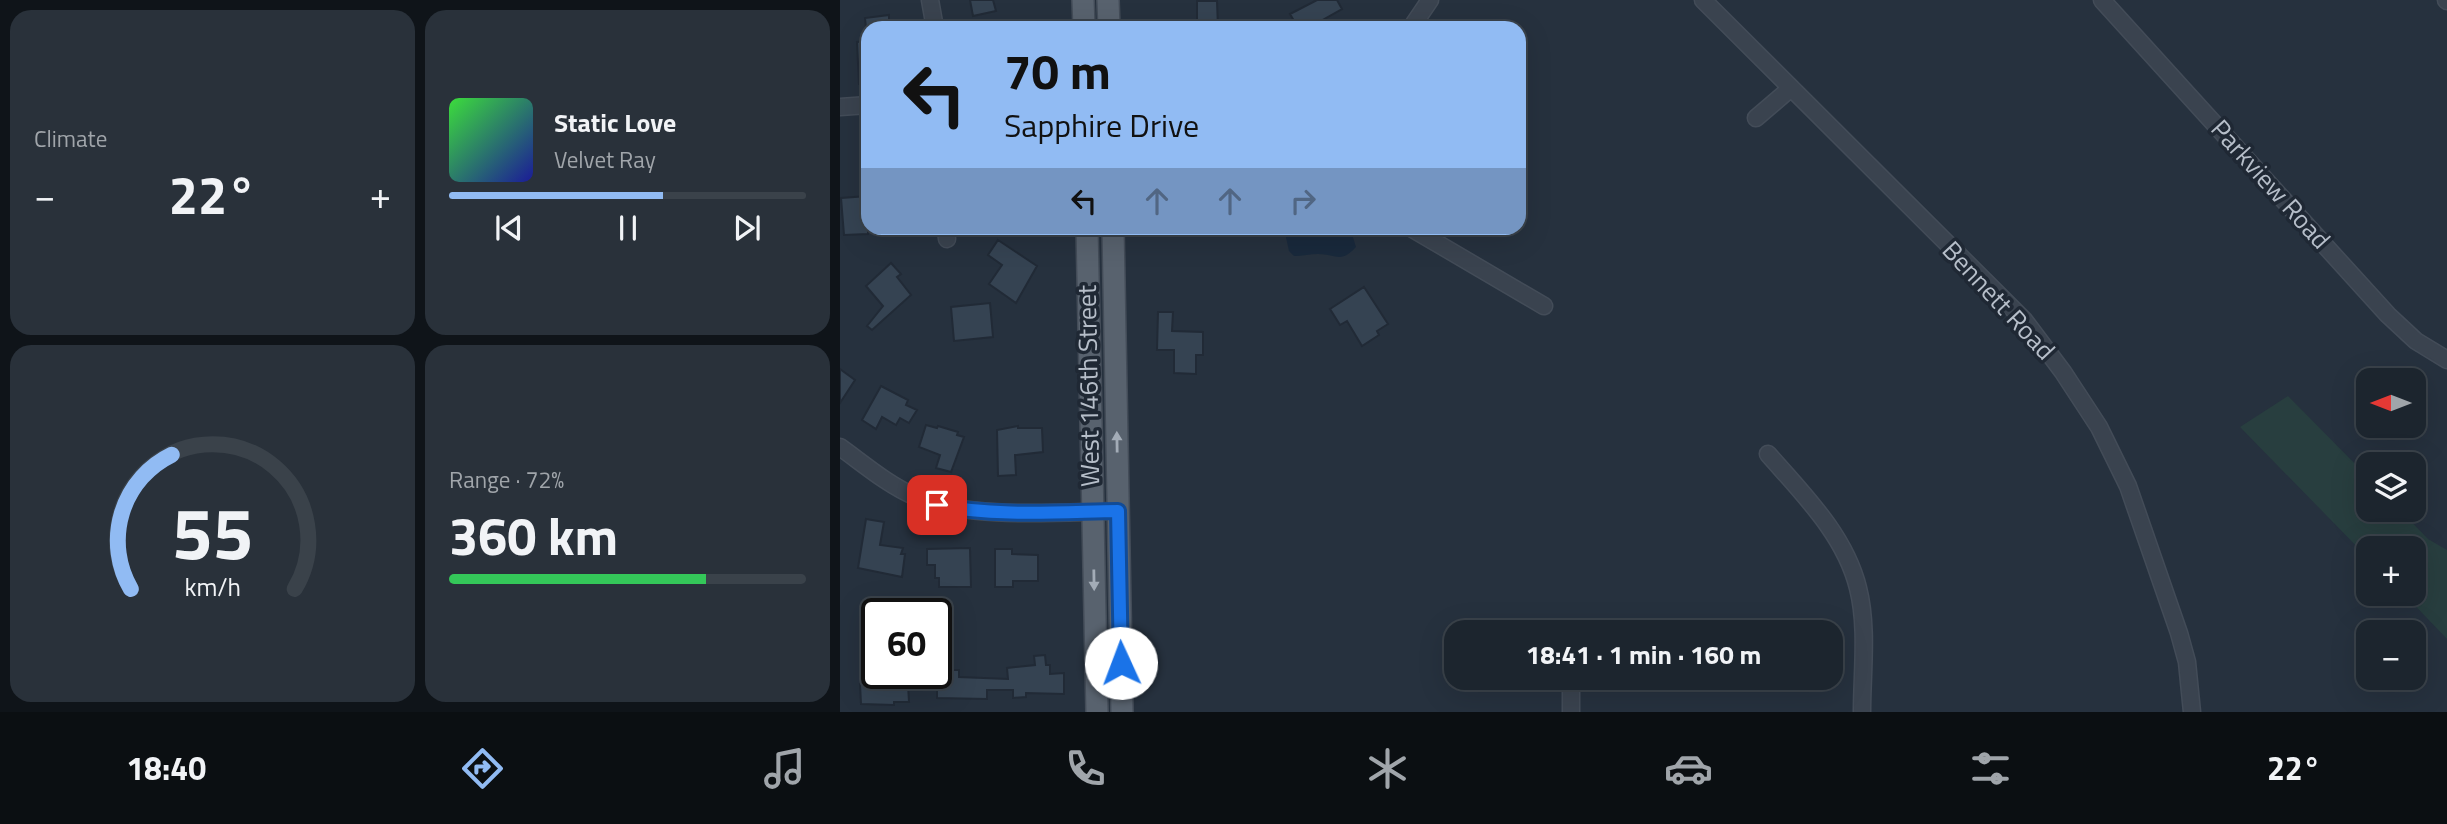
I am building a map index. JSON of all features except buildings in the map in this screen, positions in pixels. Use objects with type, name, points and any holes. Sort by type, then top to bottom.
[{"type":"main road","points":[[1083,0],[1084,21]]},
{"type":"main road","points":[[1108,0],[1109,21]]},
{"type":"main road","name":"West 146th Street","points":[[1087,235],[1097,712]]},
{"type":"main road","name":"West 146th Street","points":[[1113,235],[1122,712]]},
{"type":"street","points":[[930,0],[934,21]]},
{"type":"street","points":[[1416,21],[1430,0]]},
{"type":"street","name":"Bennett Road","points":[[1703,0],[2024,320],[2063,372],[2099,427],[2128,486],[2179,633],[2187,662],[2192,712]]},
{"type":"street","name":"Parkview Road","points":[[2102,0],[2388,315],[2416,341],[2447,360]]},
{"type":"street","points":[[1756,118],[1791,88]]},
{"type":"street","points":[[840,107],[861,106]]},
{"type":"street","points":[[1423,235],[1544,306]]},
{"type":"street","points":[[840,447],[892,485],[937,505],[993,512],[1118,511]]},
{"type":"street","points":[[1768,454],[1835,534],[1850,564],[1862,610],[1862,712]]},
{"type":"street","points":[[1571,712],[1572,690]]},
{"type":"green space","points":[[2288,396],[2356,465],[2356,522],[2412,522],[2425,536],[2356,536],[2356,546],[2240,427]]},
{"type":"green space","points":[[2426,537],[2447,550],[2447,639],[2415,606],[2426,606]]},
{"type":"water","points":[[1286,235],[1352,235],[1356,247],[1342,257],[1318,254],[1294,256],[1289,251]]},
{"type":"route","points":[[937,505],[993,512],[1118,511],[1121,663]]}]
